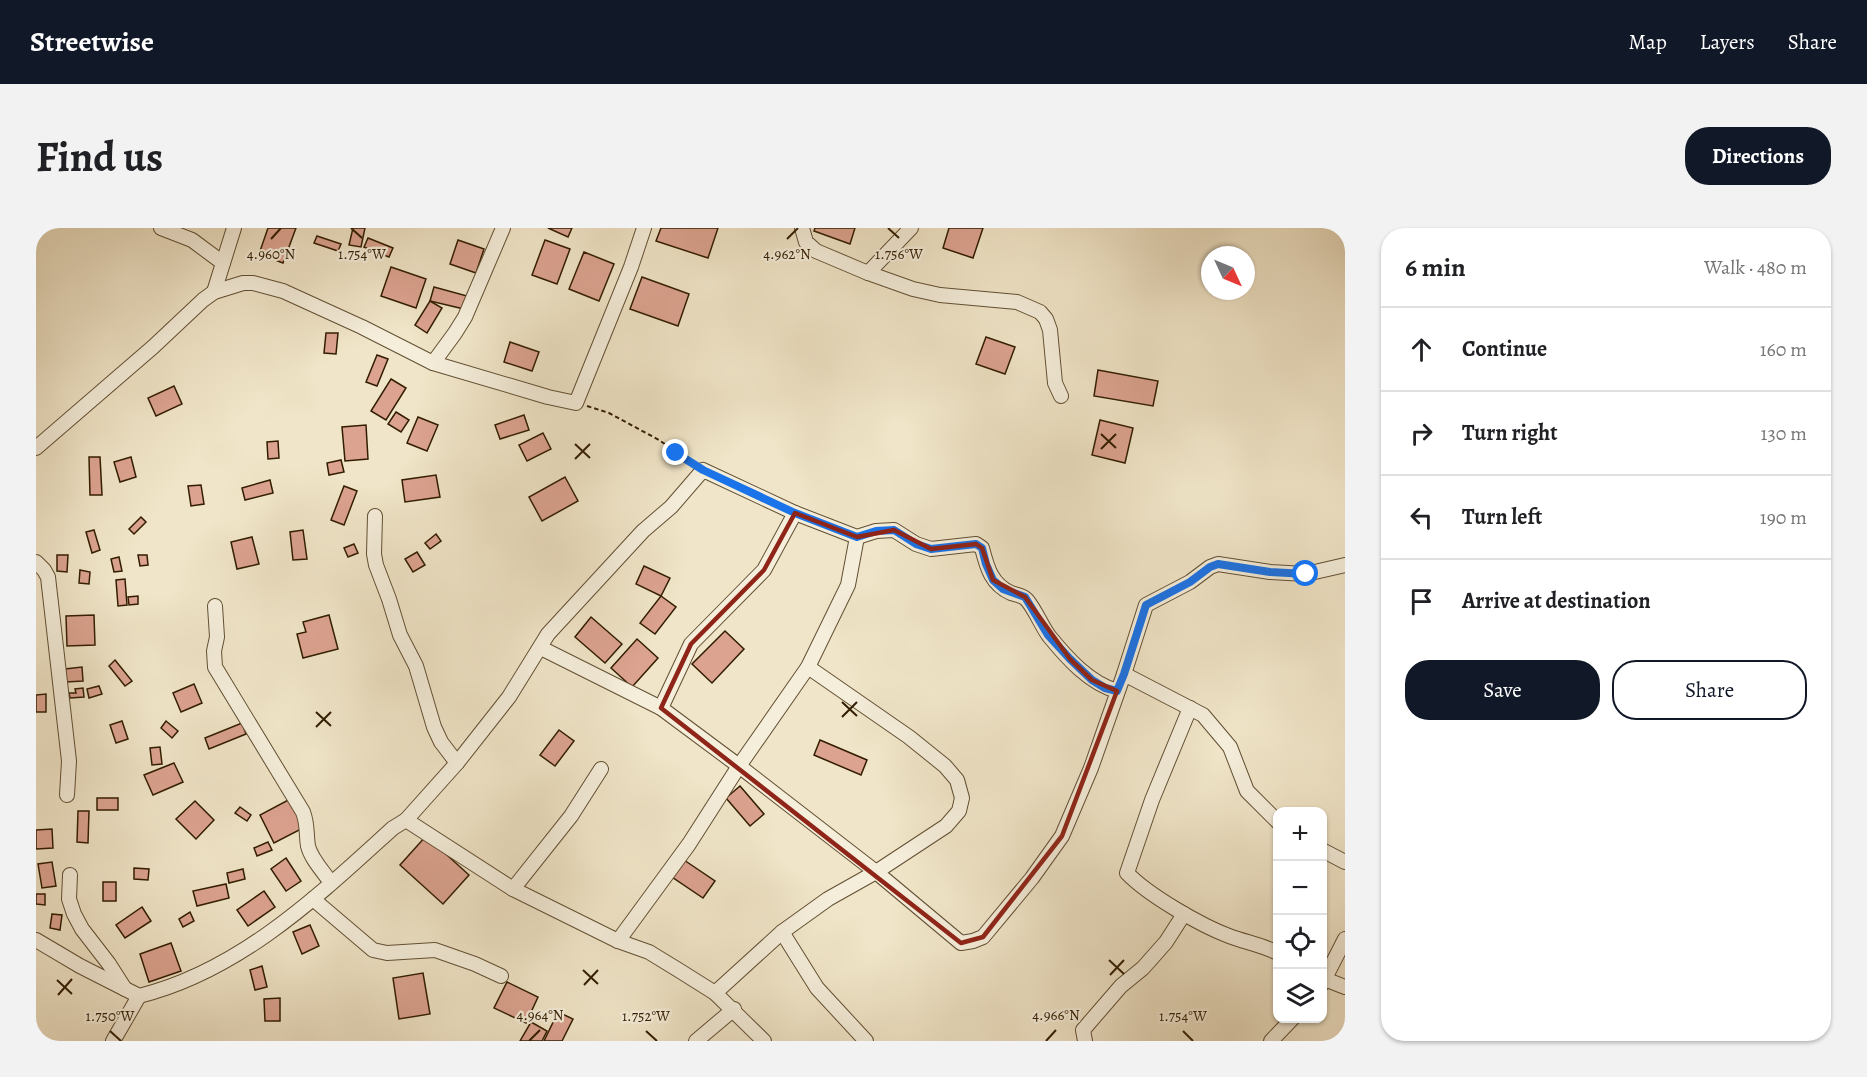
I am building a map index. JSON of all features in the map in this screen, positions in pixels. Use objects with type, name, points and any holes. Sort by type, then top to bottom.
[{"type":"street","points":[[161,228],[192,240],[223,263]]},
{"type":"street","points":[[214,292],[234,228]]},
{"type":"street","points":[[433,363],[465,317],[503,228]]},
{"type":"street","points":[[36,448],[214,292],[243,283],[254,283],[284,291],[433,363],[576,403],[631,267],[644,228]]},
{"type":"street","points":[[802,228],[806,242],[816,251],[913,289],[940,295],[1017,302],[1040,312],[1046,319],[1050,330],[1055,383],[1061,396]]},
{"type":"street","points":[[868,273],[910,228]]},
{"type":"street","points":[[36,940],[80,966],[139,996],[169,988],[213,969],[249,947],[313,899],[393,828],[406,820],[457,763],[509,697],[548,634],[643,531],[671,507],[703,470],[795,513],[857,537],[876,531],[894,530],[916,544],[931,549],[976,544],[982,548],[993,580],[1003,589],[1025,597],[1048,635],[1070,659],[1092,680],[1105,688],[1117,691]]},
{"type":"street","points":[[661,708],[691,644],[764,570],[795,513]]},
{"type":"street","points":[[375,516],[376,565],[400,635],[416,666],[434,727],[441,742],[457,763]]},
{"type":"street","points":[[618,941],[689,844],[739,766],[808,667],[848,585],[857,537]]},
{"type":"street","points":[[36,562],[48,577],[69,761],[67,795]]},
{"type":"street","points":[[541,648],[661,708],[876,872],[961,943],[983,937],[1032,878],[1062,836],[1090,768],[1146,605],[1218,564],[1270,572],[1306,574],[1345,565]]},
{"type":"street","points":[[215,606],[217,637],[214,651],[215,667],[303,812],[308,826],[308,846],[331,883]]},
{"type":"street","points":[[716,993],[782,932],[828,899],[876,872],[946,826],[959,811],[962,798],[957,780],[945,766],[909,736],[808,667]]},
{"type":"street","points":[[1124,674],[1203,715],[1230,747],[1247,790],[1273,817]]},
{"type":"street","points":[[1190,708],[1152,800],[1127,873],[1135,882],[1184,914],[1229,936],[1273,951]]},
{"type":"street","points":[[513,889],[571,816],[601,769]]},
{"type":"street","points":[[406,820],[513,889],[618,941],[649,952],[716,993],[764,1041]]},
{"type":"street","points":[[1327,852],[1345,862]]},
{"type":"street","points":[[70,875],[69,899],[74,914],[82,930],[126,990]]},
{"type":"street","points":[[313,899],[373,950],[387,953],[435,950],[476,964],[501,976]]},
{"type":"street","points":[[1085,1041],[1083,1030],[1121,986],[1143,968],[1167,942],[1184,914]]},
{"type":"street","points":[[782,932],[817,988],[866,1041]]},
{"type":"street","points":[[1327,975],[1345,939]]},
{"type":"street","points":[[1327,982],[1345,987]]},
{"type":"street","points":[[113,1041],[139,996]]},
{"type":"street","points":[[696,1041],[734,1009]]},
{"type":"street","points":[[1271,1041],[1288,1023]]},
{"type":"path","points":[[576,403],[609,413],[659,440],[703,470]]},
{"type":"highlighted area","points":[[795,513],[857,537],[894,530],[931,549],[976,544],[982,548],[993,580],[1025,597],[1070,659],[1092,680],[1117,691],[1062,836],[983,937],[961,943],[661,708],[691,644],[764,570]]},
{"type":"building","points":[[268,228],[296,228],[283,263],[259,254]]},
{"type":"building","points":[[353,228],[365,228],[361,247],[349,245]]},
{"type":"building","points":[[548,228],[572,228],[568,237]]},
{"type":"building","points":[[661,228],[718,228],[708,258],[656,241]]},
{"type":"building","points":[[815,228],[855,228],[850,244],[814,231]]},
{"type":"building","points":[[949,228],[983,228],[973,258],[943,248]]},
{"type":"building","points":[[317,236],[341,244],[338,251],[314,243]]},
{"type":"building","points":[[368,238],[393,248],[389,257],[364,247]]},
{"type":"building","points":[[458,240],[484,249],[476,273],[450,264]]},
{"type":"building","points":[[545,240],[570,249],[557,284],[532,275]]},
{"type":"building","points":[[584,252],[614,264],[599,301],[569,289]]},
{"type":"building","points":[[391,267],[426,279],[416,308],[381,296]]},
{"type":"building","points":[[642,277],[689,294],[678,326],[630,309]]},
{"type":"building","points":[[434,287],[467,296],[464,309],[430,301]]},
{"type":"building","points":[[430,301],[442,308],[427,333],[415,325]]},
{"type":"building","points":[[326,333],[338,333],[336,354],[324,353]]},
{"type":"building","points":[[986,337],[1015,347],[1005,374],[976,364]]},
{"type":"building","points":[[510,342],[539,352],[532,371],[504,362]]},
{"type":"building","points":[[377,355],[388,359],[377,386],[366,382]]},
{"type":"building","points":[[1098,370],[1158,381],[1153,406],[1094,396]]},
{"type":"building","points":[[391,379],[406,388],[386,420],[371,411]]},
{"type":"building","points":[[174,386],[182,404],[156,416],[148,398]]},
{"type":"building","points":[[396,412],[409,420],[401,432],[388,424]]},
{"type":"building","points":[[524,415],[529,430],[500,439],[495,425]]},
{"type":"building","points":[[418,417],[438,425],[427,451],[407,443]]},
{"type":"building","points":[[1100,420],[1133,428],[1125,463],[1092,455]]},
{"type":"building","points":[[366,425],[368,459],[345,461],[342,427]]},
{"type":"building","points":[[543,433],[551,449],[527,461],[519,445]]},
{"type":"building","points":[[278,441],[279,458],[268,459],[267,442]]},
{"type":"building","points":[[89,457],[100,457],[102,495],[90,495]]},
{"type":"building","points":[[131,457],[136,477],[120,482],[114,462]]},
{"type":"building","points":[[341,460],[344,472],[329,475],[327,463]]},
{"type":"building","points":[[436,475],[440,497],[405,502],[402,480]]},
{"type":"building","points":[[565,477],[578,501],[542,521],[529,497]]},
{"type":"building","points":[[270,480],[273,493],[245,500],[242,488]]},
{"type":"building","points":[[201,485],[204,504],[191,506],[188,486]]},
{"type":"building","points":[[344,486],[357,491],[344,525],[331,520]]},
{"type":"building","points":[[141,517],[146,522],[134,534],[129,529]]},
{"type":"building","points":[[94,530],[100,550],[92,553],[86,532]]},
{"type":"building","points":[[303,530],[307,559],[293,560],[290,532]]},
{"type":"building","points":[[436,534],[441,541],[430,549],[425,543]]},
{"type":"building","points":[[252,537],[259,564],[237,569],[231,542]]},
{"type":"building","points":[[354,544],[358,553],[348,557],[344,548]]},
{"type":"building","points":[[417,552],[425,565],[413,572],[405,559]]},
{"type":"building","points":[[57,555],[68,555],[67,572],[57,571]]},
{"type":"building","points":[[138,555],[147,555],[148,565],[140,566]]},
{"type":"building","points":[[119,557],[122,571],[114,572],[111,559]]},
{"type":"building","points":[[644,566],[670,578],[661,596],[636,584]]},
{"type":"building","points":[[80,570],[90,572],[89,584],[79,583]]},
{"type":"building","points":[[125,579],[127,605],[118,606],[116,580]]},
{"type":"building","points":[[138,596],[138,604],[129,605],[128,597]]},
{"type":"building","points":[[661,596],[676,607],[655,634],[640,623]]},
{"type":"building","points":[[94,615],[95,645],[67,646],[66,616]]},
{"type":"building","points":[[329,615],[338,649],[303,658],[297,634],[306,632],[303,622]]},
{"type":"building","points":[[591,617],[622,644],[605,663],[575,637]]},
{"type":"building","points":[[725,631],[744,649],[712,683],[692,664]]},
{"type":"building","points":[[637,639],[658,658],[632,687],[611,668]]},
{"type":"building","points":[[115,660],[132,681],[125,686],[109,666]]},
{"type":"building","points":[[82,667],[83,681],[66,682],[65,669]]},
{"type":"building","points":[[194,684],[202,703],[181,712],[173,693]]},
{"type":"building","points":[[99,686],[102,694],[89,698],[87,689]]},
{"type":"building","points":[[83,688],[84,697],[70,698],[69,693],[76,693],[75,689]]},
{"type":"building","points":[[46,694],[46,712],[36,712],[36,695]]},
{"type":"building","points":[[122,721],[128,739],[116,743],[110,725]]},
{"type":"building","points":[[166,721],[178,731],[172,738],[161,728]]},
{"type":"building","points":[[242,723],[246,734],[209,749],[205,738]]},
{"type":"building","points":[[559,730],[574,741],[555,766],[540,755]]},
{"type":"building","points":[[820,740],[867,760],[861,775],[814,755]]},
{"type":"building","points":[[160,747],[162,764],[152,765],[150,748]]},
{"type":"building","points":[[174,763],[183,782],[153,795],[144,775]]},
{"type":"building","points":[[740,786],[764,814],[750,826],[726,798]]},
{"type":"building","points":[[97,798],[118,798],[118,810],[97,810]]},
{"type":"building","points":[[292,798],[307,826],[274,843],[260,815]]},
{"type":"building","points":[[195,801],[214,820],[196,839],[176,819]]},
{"type":"building","points":[[240,807],[251,815],[247,821],[235,813]]},
{"type":"building","points":[[78,811],[89,811],[88,843],[77,842]]},
{"type":"building","points":[[52,829],[53,848],[36,849],[36,830]]},
{"type":"building","points":[[426,836],[469,875],[443,904],[400,865]]},
{"type":"building","points":[[268,842],[272,850],[257,856],[254,848]]},
{"type":"building","points":[[286,858],[301,881],[286,891],[271,869]]},
{"type":"building","points":[[681,858],[715,881],[703,898],[669,875]]},
{"type":"building","points":[[52,862],[56,886],[42,888],[38,864]]},
{"type":"building","points":[[134,868],[149,869],[148,880],[134,879]]},
{"type":"building","points":[[243,869],[245,879],[229,883],[227,873]]},
{"type":"building","points":[[103,882],[116,882],[116,901],[103,901]]},
{"type":"building","points":[[226,884],[229,898],[197,906],[193,891]]},
{"type":"building","points":[[264,891],[275,907],[248,926],[237,910]]},
{"type":"building","points":[[36,894],[45,894],[45,905],[36,904]]},
{"type":"building","points":[[142,907],[151,921],[125,938],[116,925]]},
{"type":"building","points":[[190,912],[194,921],[183,927],[179,919]]},
{"type":"building","points":[[52,914],[62,915],[60,930],[50,928]]},
{"type":"building","points":[[310,925],[319,946],[302,954],[293,932]]},
{"type":"building","points":[[171,943],[181,971],[149,982],[140,954]]},
{"type":"building","points":[[262,966],[267,987],[255,990],[250,970]]},
{"type":"building","points":[[423,973],[430,1014],[399,1019],[393,978]]},
{"type":"building","points":[[507,982],[538,997],[526,1023],[494,1008]]},
{"type":"building","points":[[280,998],[280,1021],[265,1021],[264,999]]},
{"type":"building","points":[[558,1012],[573,1019],[562,1041],[544,1041]]},
{"type":"building","points":[[531,1022],[547,1031],[542,1041],[520,1041]]},
{"type":"route","points":[[676,453],[703,470],[795,513],[857,537],[876,531],[894,530],[916,544],[931,549],[976,544],[982,548],[993,580],[1003,589],[1025,597],[1048,635],[1070,659],[1092,680],[1105,688],[1117,691],[1146,605],[1218,564],[1270,572],[1306,574]]}]
